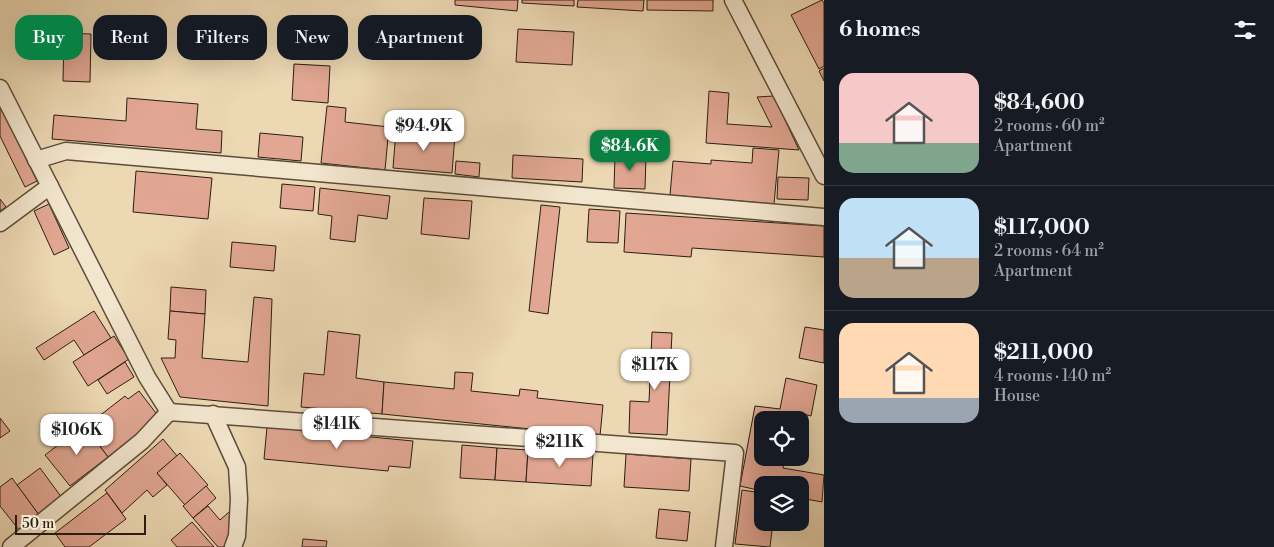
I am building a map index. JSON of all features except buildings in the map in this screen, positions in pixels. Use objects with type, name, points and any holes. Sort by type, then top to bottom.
[{"type":"street","points":[[733,0],[824,176]]},
{"type":"street","points":[[0,88],[146,377],[169,412]]},
{"type":"street","points":[[36,160],[66,151],[824,217]]},
{"type":"street","points":[[0,223],[50,186]]},
{"type":"street","points":[[11,547],[142,441],[169,412],[735,453],[724,547]]},
{"type":"street","points":[[213,414],[237,467],[239,499],[237,536],[233,547]]}]
